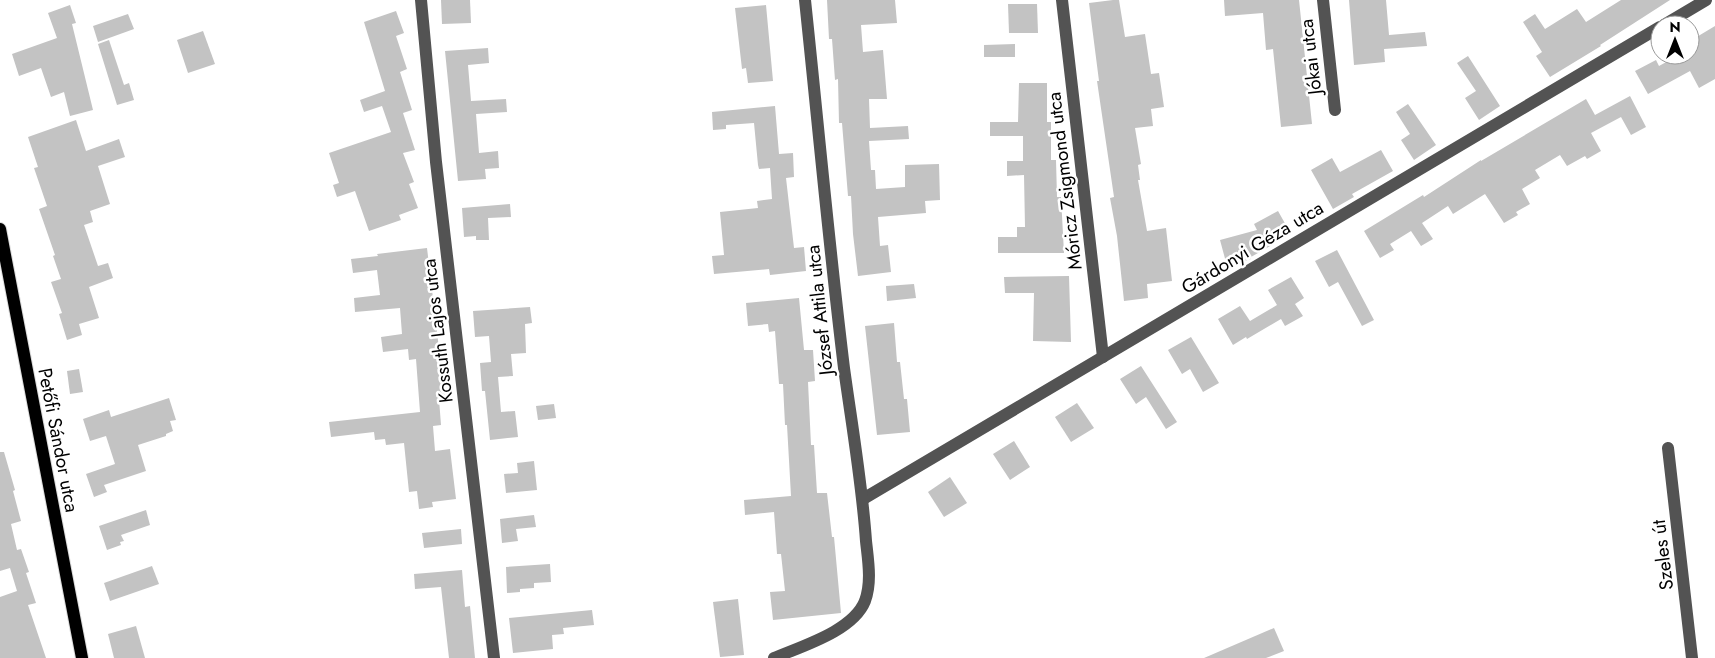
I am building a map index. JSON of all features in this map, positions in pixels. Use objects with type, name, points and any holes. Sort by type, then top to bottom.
[{"type":"main road","name":"Petőfi Sándor utca","points":[[0,230],[82,658]]},
{"type":"street","name":"Kossuth Lajos utca","points":[[421,0],[436,162],[494,658]]},
{"type":"street","name":"József Attila utca","points":[[774,658],[830,634],[858,613],[866,599],[869,575],[863,499],[844,368],[805,0]]},
{"type":"street","name":"Móricz Zsigmond utca","points":[[1062,0],[1103,357]]},
{"type":"street","name":"Jókai utca","points":[[1323,0],[1335,110]]},
{"type":"street","points":[[1681,15],[1706,0]]},
{"type":"street","name":"Gárdonyi Géza utca","points":[[863,499],[1650,33]]},
{"type":"street","name":"Szeles út","points":[[1668,448],[1692,658]]},
{"type":"building","points":[[441,0],[470,0],[471,23],[442,24]]},
{"type":"building","points":[[827,0],[895,0],[897,23],[861,25],[863,52],[883,50],[887,99],[869,99],[870,128],[908,126],[909,139],[869,141],[871,170],[875,170],[876,189],[905,187],[905,165],[939,164],[940,200],[925,201],[926,213],[878,217],[880,246],[888,245],[891,272],[858,276],[851,196],[848,196],[842,123],[839,123],[838,79],[835,80],[832,39],[829,39]]},
{"type":"building","points":[[1119,0],[1125,37],[1145,34],[1151,74],[1159,73],[1164,107],[1151,109],[1153,126],[1135,128],[1141,164],[1138,165],[1140,180],[1138,180],[1147,231],[1166,228],[1172,281],[1147,284],[1148,298],[1124,301],[1117,236],[1110,198],[1114,197],[1097,81],[1099,81],[1089,3]]},
{"type":"building","points":[[1224,0],[1299,0],[1312,124],[1281,127],[1273,49],[1266,50],[1263,13],[1225,16]]},
{"type":"building","points":[[1349,0],[1386,0],[1389,35],[1425,32],[1427,46],[1384,49],[1385,62],[1354,65]]},
{"type":"building","points":[[1621,0],[1670,0],[1550,77],[1536,56],[1542,52],[1523,22],[1535,14],[1545,29],[1577,9],[1586,22]]},
{"type":"building","points":[[1008,4],[1037,4],[1038,33],[1009,33]]},
{"type":"building","points":[[70,5],[76,23],[72,24],[93,110],[70,116],[64,92],[51,97],[41,68],[19,76],[12,54],[57,38],[48,13]]},
{"type":"building","points":[[766,5],[773,81],[748,83],[746,68],[742,69],[735,8]]},
{"type":"building","points":[[396,11],[404,33],[396,36],[407,69],[400,72],[412,110],[403,113],[415,150],[403,153],[414,182],[409,184],[418,208],[399,215],[401,220],[369,231],[355,191],[337,197],[333,185],[339,183],[329,153],[391,132],[382,106],[364,112],[360,100],[385,91],[364,22]]},
{"type":"building","points":[[128,14],[134,29],[98,42],[93,26]]},
{"type":"building","points":[[1715,26],[1715,79],[1699,88],[1690,71],[1648,94],[1635,71],[1650,63],[1650,65],[1659,66],[1700,65],[1700,35]]},
{"type":"building","points":[[203,31],[215,64],[188,73],[177,40]]},
{"type":"building","points":[[109,40],[124,85],[129,83],[134,100],[117,105],[98,44]]},
{"type":"building","points":[[1015,44],[1015,57],[984,57],[984,45]]},
{"type":"building","points":[[488,48],[489,63],[468,65],[471,101],[506,99],[507,112],[476,114],[479,153],[498,151],[499,168],[485,169],[486,179],[458,181],[445,51]]},
{"type":"building","points":[[1468,56],[1500,106],[1479,120],[1465,98],[1476,91],[1457,63]]},
{"type":"building","points":[[1019,83],[1047,83],[1047,122],[1051,122],[1051,160],[1056,160],[1057,197],[1061,197],[1064,253],[998,253],[998,237],[1017,237],[1017,227],[1025,227],[1024,175],[1007,176],[1007,161],[1023,161],[1023,136],[990,136],[990,122],[1018,122]]},
{"type":"building","points":[[1630,96],[1646,127],[1631,135],[1621,117],[1591,133],[1601,151],[1587,159],[1585,156],[1567,166],[1560,155],[1535,170],[1540,178],[1522,189],[1530,204],[1516,212],[1518,215],[1504,223],[1485,194],[1453,214],[1448,206],[1422,223],[1433,239],[1421,246],[1411,231],[1390,244],[1394,250],[1380,258],[1364,231],[1586,99],[1595,115]]},
{"type":"building","points":[[1408,104],[1436,145],[1414,160],[1401,140],[1410,134],[1396,112]]},
{"type":"building","points":[[775,106],[779,154],[793,153],[794,177],[786,178],[794,248],[804,247],[806,271],[770,275],[769,269],[714,274],[712,256],[724,255],[720,212],[758,208],[757,201],[772,199],[770,168],[759,169],[758,165],[754,123],[726,125],[726,129],[713,130],[712,112]]},
{"type":"building","points":[[76,120],[86,151],[119,139],[125,157],[98,166],[110,204],[90,211],[93,222],[84,225],[98,266],[108,263],[113,278],[89,287],[99,318],[79,324],[82,335],[67,340],[59,314],[62,313],[51,282],[61,279],[39,209],[47,206],[34,168],[38,167],[28,137]]},
{"type":"building","points":[[1381,150],[1393,171],[1352,194],[1354,197],[1333,209],[1311,170],[1332,158],[1340,172]]},
{"type":"building","points":[[510,204],[511,217],[488,218],[489,240],[476,240],[476,236],[464,237],[462,208]]},
{"type":"building","points":[[1278,211],[1291,234],[1251,257],[1251,259],[1227,266],[1220,240],[1257,230],[1254,224]]},
{"type":"building","points":[[427,248],[445,399],[439,399],[441,425],[433,426],[435,451],[450,449],[456,499],[432,502],[433,507],[419,509],[417,491],[409,492],[404,443],[386,445],[385,439],[375,440],[374,432],[331,437],[329,422],[420,412],[416,359],[409,360],[408,349],[383,352],[381,337],[402,334],[400,308],[355,312],[354,298],[380,295],[377,270],[353,273],[351,259]]},
{"type":"building","points":[[1337,250],[1374,320],[1362,326],[1338,282],[1329,287],[1315,261]]},
{"type":"building","points":[[1069,276],[1071,342],[1033,341],[1034,293],[1005,293],[1004,277]]},
{"type":"building","points":[[1291,277],[1304,298],[1295,304],[1303,316],[1285,326],[1281,319],[1233,345],[1218,319],[1240,306],[1250,321],[1277,305],[1268,290]]},
{"type":"building","points":[[914,284],[916,298],[887,301],[886,286]]},
{"type":"building","points":[[799,298],[804,350],[813,350],[815,381],[808,382],[811,445],[814,445],[817,493],[827,493],[832,537],[834,537],[841,613],[773,620],[770,592],[785,591],[781,554],[777,554],[774,512],[745,515],[744,500],[791,496],[787,425],[785,425],[783,384],[779,384],[775,331],[769,332],[768,324],[748,326],[746,303]]},
{"type":"building","points":[[530,307],[532,323],[525,324],[526,353],[511,354],[513,376],[498,377],[501,412],[515,411],[518,437],[490,440],[485,391],[482,391],[480,363],[491,362],[489,336],[475,337],[473,311]]},
{"type":"building","points":[[894,323],[897,362],[900,362],[904,399],[907,399],[910,432],[877,435],[865,326]]},
{"type":"building","points":[[1191,337],[1219,383],[1203,392],[1190,369],[1182,374],[1168,350]]},
{"type":"building","points":[[1141,366],[1177,422],[1166,429],[1146,397],[1136,404],[1120,379]]},
{"type":"building","points":[[79,369],[83,392],[70,394],[67,371]]},
{"type":"building","points":[[169,398],[176,420],[170,421],[173,431],[166,434],[166,436],[138,445],[146,471],[104,485],[107,492],[94,497],[86,474],[115,464],[106,436],[90,441],[83,419],[109,410],[111,417]]},
{"type":"building","points":[[1077,403],[1094,428],[1071,442],[1055,417]]},
{"type":"building","points":[[554,404],[556,418],[538,420],[536,406]]},
{"type":"building","points":[[1014,441],[1030,467],[1010,480],[993,454]]},
{"type":"building","points":[[0,452],[4,452],[15,490],[13,491],[21,521],[11,524],[17,550],[21,549],[29,572],[26,573],[36,603],[28,605],[46,658],[0,658],[0,597],[17,591],[10,568],[0,571]]},
{"type":"building","points":[[534,461],[537,490],[506,493],[504,474],[518,473],[517,463]]},
{"type":"building","points":[[950,477],[967,503],[944,517],[928,492]]},
{"type":"building","points":[[146,510],[150,525],[121,535],[124,541],[120,542],[121,545],[107,550],[99,526]]},
{"type":"building","points":[[534,515],[536,527],[516,529],[518,541],[502,543],[500,519]]},
{"type":"building","points":[[461,529],[462,544],[424,548],[422,533]]},
{"type":"building","points":[[550,564],[551,582],[534,583],[534,588],[520,589],[520,592],[507,593],[506,567]]},
{"type":"building","points":[[152,566],[159,584],[110,601],[104,583]]},
{"type":"building","points":[[462,570],[465,607],[470,606],[475,658],[449,658],[441,587],[415,589],[414,574]]},
{"type":"building","points":[[738,599],[744,655],[720,657],[713,602]]},
{"type":"building","points":[[592,610],[594,625],[563,628],[564,634],[552,635],[553,649],[513,653],[509,618]]},
{"type":"building","points":[[136,626],[145,658],[114,658],[108,634]]},
{"type":"building","points":[[1274,628],[1284,651],[1266,658],[1204,658]]}]
